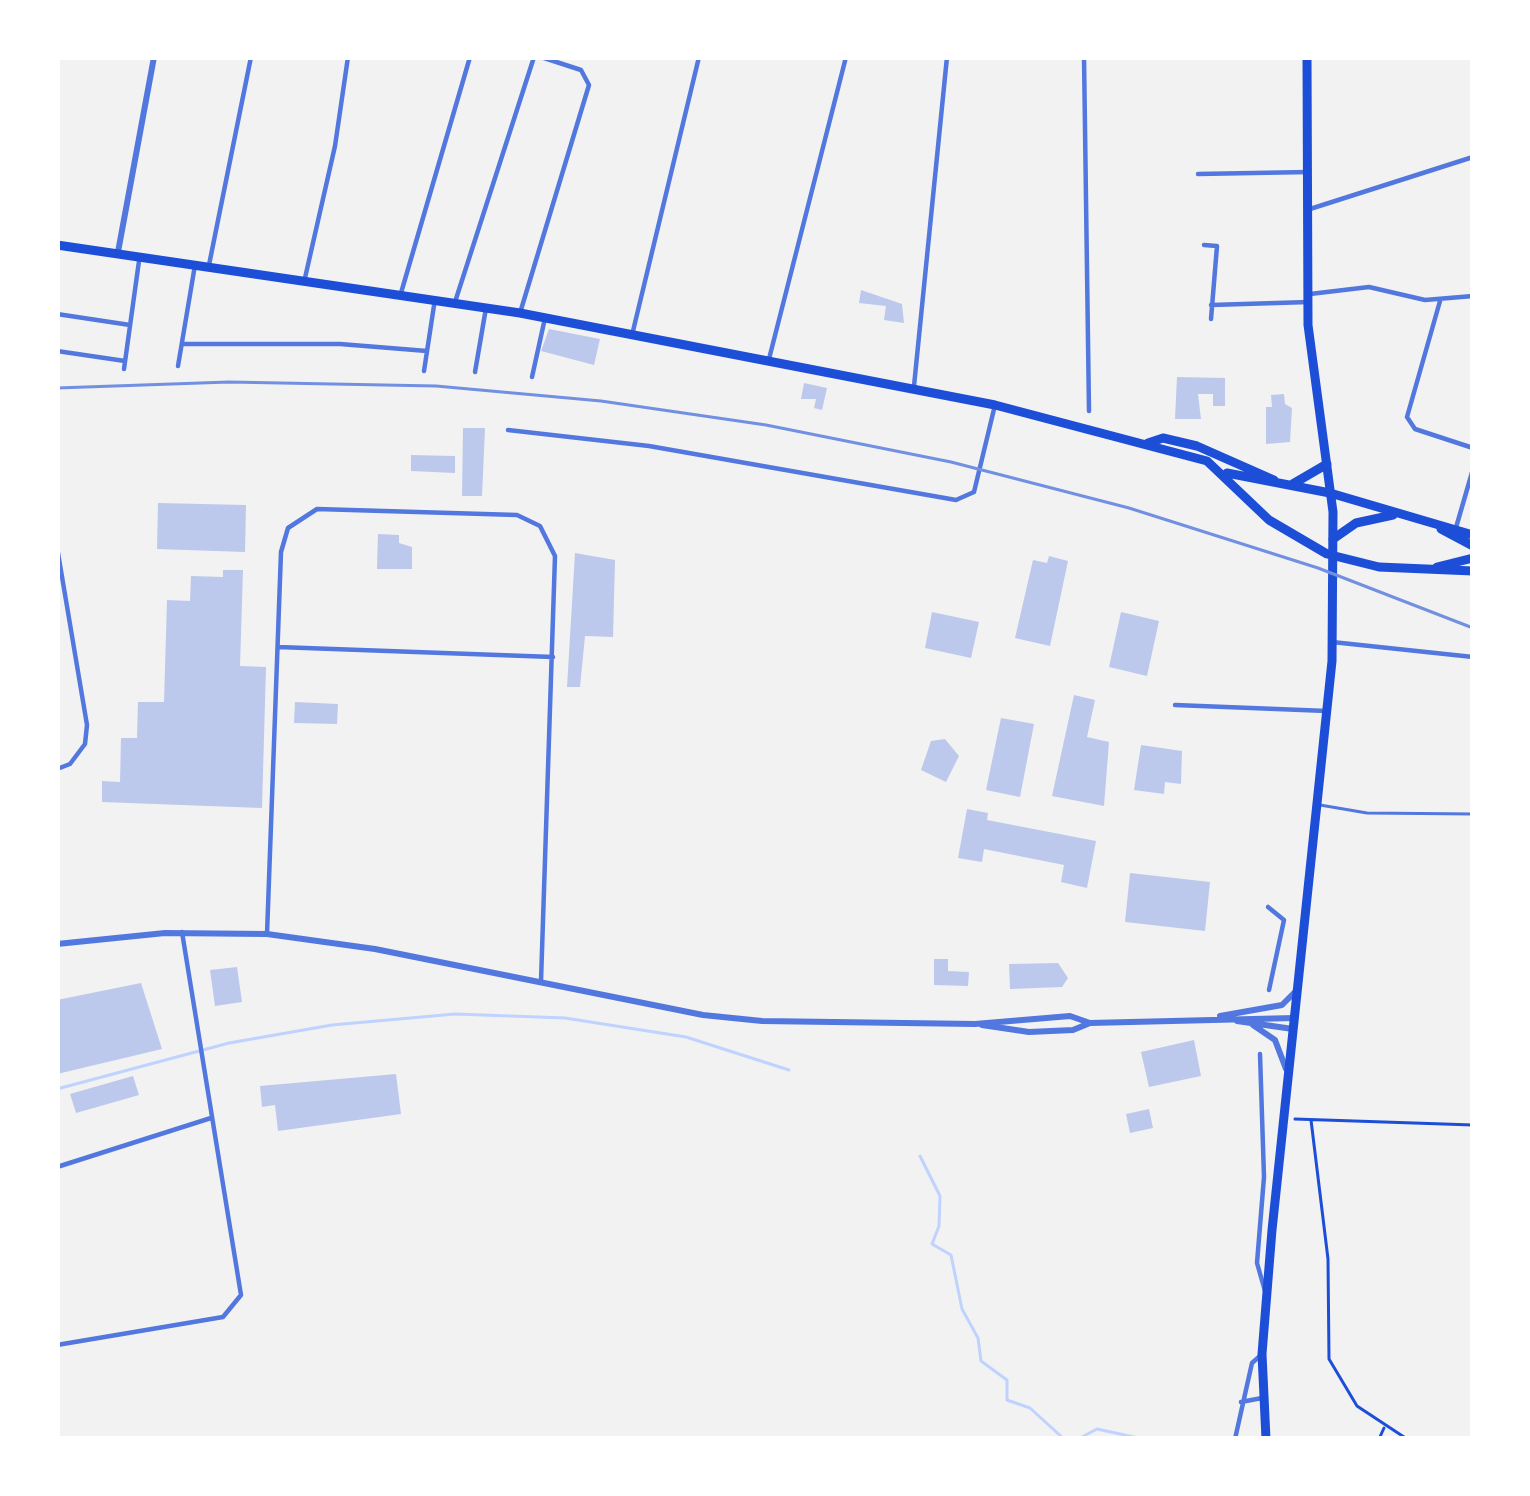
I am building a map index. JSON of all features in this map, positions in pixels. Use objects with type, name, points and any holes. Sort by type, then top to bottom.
[{"type":"main road","points":[[1266,1439],[1262,1354],[1332,642],[1330,493],[1310,356],[1307,57]]},
{"type":"main road","points":[[57,245],[455,302],[914,388],[1148,443],[1222,471],[1330,493],[1473,535]]},
{"type":"main road","points":[[1148,443],[1163,438],[1197,446],[1274,480]]},
{"type":"main road","points":[[1291,484],[1327,464]]},
{"type":"main road","points":[[1222,471],[1269,520],[1317,550],[1379,567],[1473,572]]},
{"type":"main road","points":[[1333,539],[1356,523],[1399,514]]},
{"type":"main road","points":[[1454,532],[1473,546]]},
{"type":"main road","points":[[1437,567],[1473,558]]},
{"type":"street","points":[[118,252],[154,57]]},
{"type":"street","points":[[209,265],[251,57]]},
{"type":"street","points":[[305,278],[335,146],[348,57]]},
{"type":"street","points":[[401,293],[470,57]]},
{"type":"street","points":[[455,302],[538,57],[581,70],[589,85],[520,313]]},
{"type":"street","points":[[571,66],[573,57]]},
{"type":"street","points":[[633,333],[700,57]]},
{"type":"street","points":[[769,359],[847,57]]},
{"type":"street","points":[[914,388],[947,57]]},
{"type":"street","points":[[1084,57],[1089,411]]},
{"type":"street","points":[[1310,209],[1473,157]]},
{"type":"street","points":[[1198,174],[1309,172]]},
{"type":"street","points":[[1204,245],[1217,246],[1211,319]]},
{"type":"street","points":[[57,351],[124,365],[140,255]]},
{"type":"street","points":[[178,366],[195,263]]},
{"type":"street","points":[[1211,305],[1309,298],[1369,286],[1440,301],[1473,296]]},
{"type":"street","points":[[424,371],[435,299]]},
{"type":"street","points":[[1440,301],[1407,417],[1415,429],[1473,448]]},
{"type":"street","points":[[475,372],[487,308]]},
{"type":"street","points":[[57,314],[130,325]]},
{"type":"street","points":[[532,377],[545,318]]},
{"type":"street","points":[[182,344],[340,344],[427,351]]},
{"type":"street","points":[[508,430],[649,446],[956,500],[974,492],[995,405]]},
{"type":"street","points":[[1454,532],[1473,470]]},
{"type":"street","points":[[267,934],[283,539],[296,520],[317,508],[517,515],[546,534],[556,556],[541,984]]},
{"type":"street","points":[[57,548],[87,725],[85,744],[70,764],[57,769]]},
{"type":"street","points":[[1332,642],[1473,657]]},
{"type":"street","points":[[278,647],[553,657]]},
{"type":"street","points":[[1174,705],[1327,710]]},
{"type":"street","points":[[1268,907],[1284,920],[1269,990]]},
{"type":"street","points":[[57,1345],[207,1320],[235,1308],[240,1281],[196,1040],[182,932]]},
{"type":"street","points":[[57,944],[182,932],[267,934],[344,943],[541,984],[762,1021],[975,1024],[1070,1016],[1090,1023],[1293,1023]]},
{"type":"street","points":[[1281,942],[1303,945]]},
{"type":"street","points":[[1205,1020],[1282,1005],[1298,988]]},
{"type":"street","points":[[1233,1020],[1252,1025],[1293,1023]]},
{"type":"street","points":[[975,1024],[1029,1032],[1073,1030],[1090,1023]]},
{"type":"street","points":[[1252,1025],[1280,1047],[1288,1078]]},
{"type":"street","points":[[1260,1054],[1264,1150],[1257,1263],[1267,1296]]},
{"type":"street","points":[[57,1168],[211,1118]]},
{"type":"street","points":[[1264,1150],[1280,1156]]},
{"type":"street","points":[[1235,1439],[1252,1363],[1262,1354]]},
{"type":"street","points":[[1241,1402],[1262,1398]]},
{"type":"lane","points":[[1319,805],[1366,813],[1473,814]]},
{"type":"path","points":[[1284,1118],[1473,1126]]},
{"type":"path","points":[[1311,1120],[1328,1258],[1329,1358],[1357,1406],[1407,1439]]},
{"type":"path","points":[[1379,1439],[1385,1426]]},
{"type":"building","points":[[861,290],[902,304],[904,323],[884,320],[886,306],[859,303]]},
{"type":"building","points":[[549,329],[600,339],[594,365],[541,351]]},
{"type":"building","points":[[1177,377],[1225,378],[1225,406],[1213,406],[1213,394],[1198,394],[1201,419],[1175,419]]},
{"type":"building","points":[[804,383],[827,388],[822,410],[814,408],[816,399],[801,399]]},
{"type":"building","points":[[1284,394],[1285,404],[1292,408],[1290,442],[1266,444],[1266,407],[1272,407],[1271,395]]},
{"type":"building","points":[[463,428],[485,428],[482,496],[462,496]]},
{"type":"building","points":[[411,455],[455,456],[455,473],[411,471]]},
{"type":"building","points":[[158,503],[246,505],[245,552],[157,549]]},
{"type":"building","points":[[378,534],[399,535],[399,543],[412,547],[412,569],[377,569]]},
{"type":"building","points":[[575,553],[615,560],[613,637],[585,636],[580,687],[567,687]]},
{"type":"building","points":[[1049,556],[1068,561],[1050,646],[1015,638],[1033,560],[1047,563]]},
{"type":"building","points":[[223,570],[243,570],[240,666],[266,667],[262,808],[102,802],[102,781],[120,782],[121,738],[137,738],[138,702],[164,702],[167,600],[190,601],[191,576],[223,577]]},
{"type":"building","points":[[932,612],[979,622],[971,658],[925,648]]},
{"type":"building","points":[[1121,612],[1159,621],[1147,676],[1109,667]]},
{"type":"building","points":[[1074,695],[1095,700],[1087,737],[1109,742],[1104,806],[1052,796]]},
{"type":"building","points":[[295,702],[338,704],[337,724],[294,723]]},
{"type":"building","points":[[1001,718],[1034,724],[1020,797],[986,790]]},
{"type":"building","points":[[945,739],[959,756],[946,782],[921,770],[931,741]]},
{"type":"building","points":[[1141,745],[1182,751],[1181,784],[1165,782],[1164,794],[1134,790]]},
{"type":"building","points":[[967,809],[988,813],[987,820],[1096,841],[1087,888],[1061,882],[1064,865],[984,849],[982,862],[958,858]]},
{"type":"building","points":[[1130,873],[1210,882],[1205,931],[1125,922]]},
{"type":"building","points":[[934,959],[948,959],[948,971],[969,972],[968,986],[934,985]]},
{"type":"building","points":[[1058,963],[1068,978],[1062,987],[1010,989],[1009,964]]},
{"type":"building","points":[[237,967],[242,1002],[215,1006],[210,970]]},
{"type":"building","points":[[141,983],[162,1049],[57,1074],[57,1000]]},
{"type":"building","points":[[1194,1040],[1201,1076],[1149,1087],[1141,1052]]},
{"type":"building","points":[[396,1074],[401,1114],[278,1131],[275,1105],[262,1107],[260,1086]]},
{"type":"building","points":[[133,1076],[139,1095],[76,1113],[70,1094]]},
{"type":"building","points":[[1149,1109],[1153,1128],[1130,1133],[1126,1114]]},
{"type":"waterway","points":[[57,1089],[229,1043],[332,1025],[455,1014],[565,1018],[686,1037],[789,1070]]},
{"type":"waterway","points":[[920,1156],[940,1196],[939,1226],[932,1244],[951,1255],[962,1309],[978,1338],[981,1361],[1007,1380],[1007,1400],[1030,1408],[1064,1439]]},
{"type":"waterway","points":[[1078,1439],[1097,1429],[1143,1439]]},
{"type":"railway","points":[[57,388],[229,382],[436,386],[601,401],[766,425],[951,462],[1129,508],[1318,568],[1473,628]]}]
